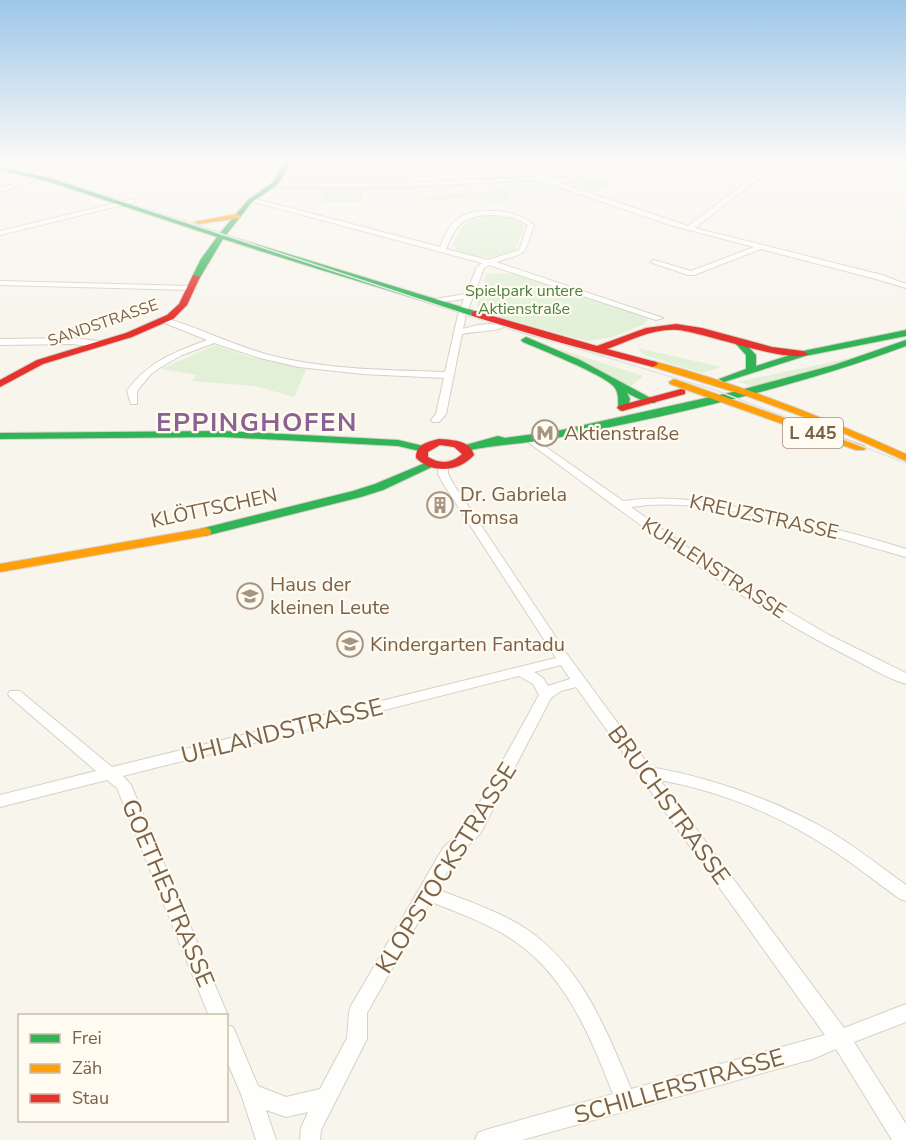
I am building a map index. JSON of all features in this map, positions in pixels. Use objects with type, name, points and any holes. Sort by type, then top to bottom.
[{"type":"main road","name":"L 445","points":[[170,216],[310,260],[463,313],[593,352],[817,434],[906,460]]},
{"type":"main road","name":"L 445","points":[[178,216],[198,222],[223,234]]},
{"type":"main road","points":[[198,222],[236,216]]},
{"type":"main road","name":"SANDSTRASSE","points":[[0,384],[35,364],[165,320],[179,311],[192,288],[202,262],[237,216]]},
{"type":"main road","name":"L 445","points":[[396,291],[435,301],[500,327],[593,352],[637,359],[748,393],[786,406],[906,460]]},
{"type":"main road","points":[[500,327],[651,401]]},
{"type":"main road","points":[[593,352],[638,334],[662,328],[688,328],[740,343],[803,354]]},
{"type":"main road","points":[[724,379],[803,354],[906,333]]},
{"type":"main road","points":[[637,359],[630,350],[630,345],[638,334]]},
{"type":"main road","points":[[740,343],[750,350],[754,357],[751,371]]},
{"type":"main road","points":[[751,371],[906,343]]},
{"type":"main road","points":[[487,442],[509,444],[532,441],[778,386],[877,355],[906,343]]},
{"type":"main road","points":[[618,383],[625,399],[623,408]]},
{"type":"main road","points":[[778,386],[777,396],[786,406]]},
{"type":"main road","points":[[436,465],[422,458],[424,449],[434,443],[446,442],[465,448],[681,392]]},
{"type":"main road","points":[[0,436],[223,434],[399,442],[424,449]]},
{"type":"main road","name":"KLÖTTSCHEN","points":[[0,568],[219,530],[328,502],[387,484],[436,465],[453,466],[466,459],[468,455],[465,448]]},
{"type":"street","points":[[0,233],[69,216]]},
{"type":"street","points":[[312,216],[488,262],[659,318]]},
{"type":"street","points":[[442,251],[457,222],[470,216]]},
{"type":"street","points":[[436,420],[441,414],[463,313],[481,267],[488,262],[513,256],[522,251],[531,225],[516,216]]},
{"type":"street","points":[[652,216],[689,229],[879,277],[906,286]]},
{"type":"street","points":[[689,229],[706,216]]},
{"type":"street","points":[[654,262],[691,273],[760,247]]},
{"type":"street","points":[[0,283],[192,288]]},
{"type":"street","points":[[435,301],[469,296]]},
{"type":"street","points":[[165,320],[261,356],[310,366],[448,375]]},
{"type":"street","points":[[458,333],[476,328],[500,327]]},
{"type":"street","points":[[134,402],[132,391],[148,371],[167,360],[214,340]]},
{"type":"street","points":[[0,342],[72,341],[98,344]]},
{"type":"street","name":"KUHLENSTRASSE","points":[[532,441],[724,579],[824,638],[906,679]]},
{"type":"street","name":"BRUCHSTRASSE","points":[[436,465],[564,660],[854,1058],[904,1140]]},
{"type":"street","name":"KREUZSTRASSE","points":[[619,505],[663,499],[696,502],[861,538],[906,553]]},
{"type":"street","name":"UHLANDSTRASSE","points":[[0,801],[524,672],[564,660]]},
{"type":"street","points":[[524,672],[538,681],[546,694],[556,687],[579,681]]},
{"type":"street","name":"GOETHESTRASSE","points":[[15,694],[123,785],[218,1014]]},
{"type":"street","name":"KLOPSTOCKSTRASSE","points":[[310,1140],[311,1128],[357,1039],[358,1012],[449,854],[474,829],[546,694]]},
{"type":"street","points":[[646,772],[680,777],[762,806],[823,836],[906,894]]},
{"type":"street","points":[[427,892],[496,921],[520,935],[560,971],[591,1016],[626,1102]]},
{"type":"street","name":"SCHILLERSTRASSE","points":[[484,1140],[626,1102],[839,1040],[906,1013]]},
{"type":"street","points":[[228,1039],[251,1094],[266,1140]]},
{"type":"street","points":[[251,1094],[286,1107],[326,1098]]},
{"type":"green space","points":[[491,216],[516,219],[525,226],[515,251],[501,256],[477,257],[456,250],[453,244],[460,231],[466,223]]},
{"type":"green space","name":"Spielpark untere Aktienstraße","points":[[518,274],[646,315],[648,320],[644,324],[613,337],[587,341],[483,313],[477,305],[486,275]]},
{"type":"green space","points":[[214,345],[250,357],[307,368],[294,397],[255,386],[191,381],[197,375],[162,369]]},
{"type":"green space","points":[[556,348],[643,376],[631,386]]},
{"type":"green space","points":[[637,348],[722,367],[701,373],[644,355]]},
{"type":"green space","points":[[874,353],[759,388],[737,382]]},
{"type":"tram line","points":[[168,216],[479,319],[715,390],[906,463]]},
{"type":"traffic: fast","points":[[162,216],[304,263],[328,268],[475,314]]},
{"type":"traffic: fast","points":[[196,277],[205,259],[236,216]]},
{"type":"traffic: fast","points":[[724,379],[803,354],[906,333]]},
{"type":"traffic: fast","points":[[526,340],[577,362],[651,401]]},
{"type":"traffic: fast","points":[[740,343],[751,355],[751,371]]},
{"type":"traffic: fast","points":[[487,442],[557,435],[733,395],[837,367],[906,343]]},
{"type":"traffic: fast","points":[[618,383],[625,399],[623,408]]},
{"type":"traffic: fast","points":[[0,436],[223,434],[398,443],[424,449]]},
{"type":"traffic: fast","points":[[466,448],[498,439]]},
{"type":"traffic: fast","points":[[205,532],[357,494],[379,487],[430,464]]},
{"type":"traffic: slow","points":[[198,222],[236,216]]},
{"type":"traffic: slow","points":[[653,364],[748,393],[827,422],[906,458]]},
{"type":"traffic: slow","points":[[674,382],[860,448]]},
{"type":"traffic: slow","points":[[0,568],[205,532]]},
{"type":"traffic: jam","points":[[0,384],[40,362],[129,335],[170,317],[183,305],[196,277]]},
{"type":"traffic: jam","points":[[475,314],[534,333],[653,364]]},
{"type":"traffic: jam","points":[[596,350],[649,330],[676,327],[702,331],[771,350],[803,354]]},
{"type":"traffic: jam","points":[[622,408],[681,392]]},
{"type":"traffic: jam","points":[[439,442],[457,444],[468,452],[468,455],[463,460],[446,466],[440,466],[422,458],[422,451],[429,445],[439,442]]},
{"type":"place","name":"Aktienstraße","points":[[545,433]]},
{"type":"place","name":"Dr. Gabriela Tomsa","points":[[440,505]]},
{"type":"place","name":"Haus der kleinen Leute","points":[[250,596]]},
{"type":"place","name":"Kindergarten Fantadu","points":[[350,644]]},
{"type":"district","name":"EPPINGHOFEN","points":[[257,422]]}]
